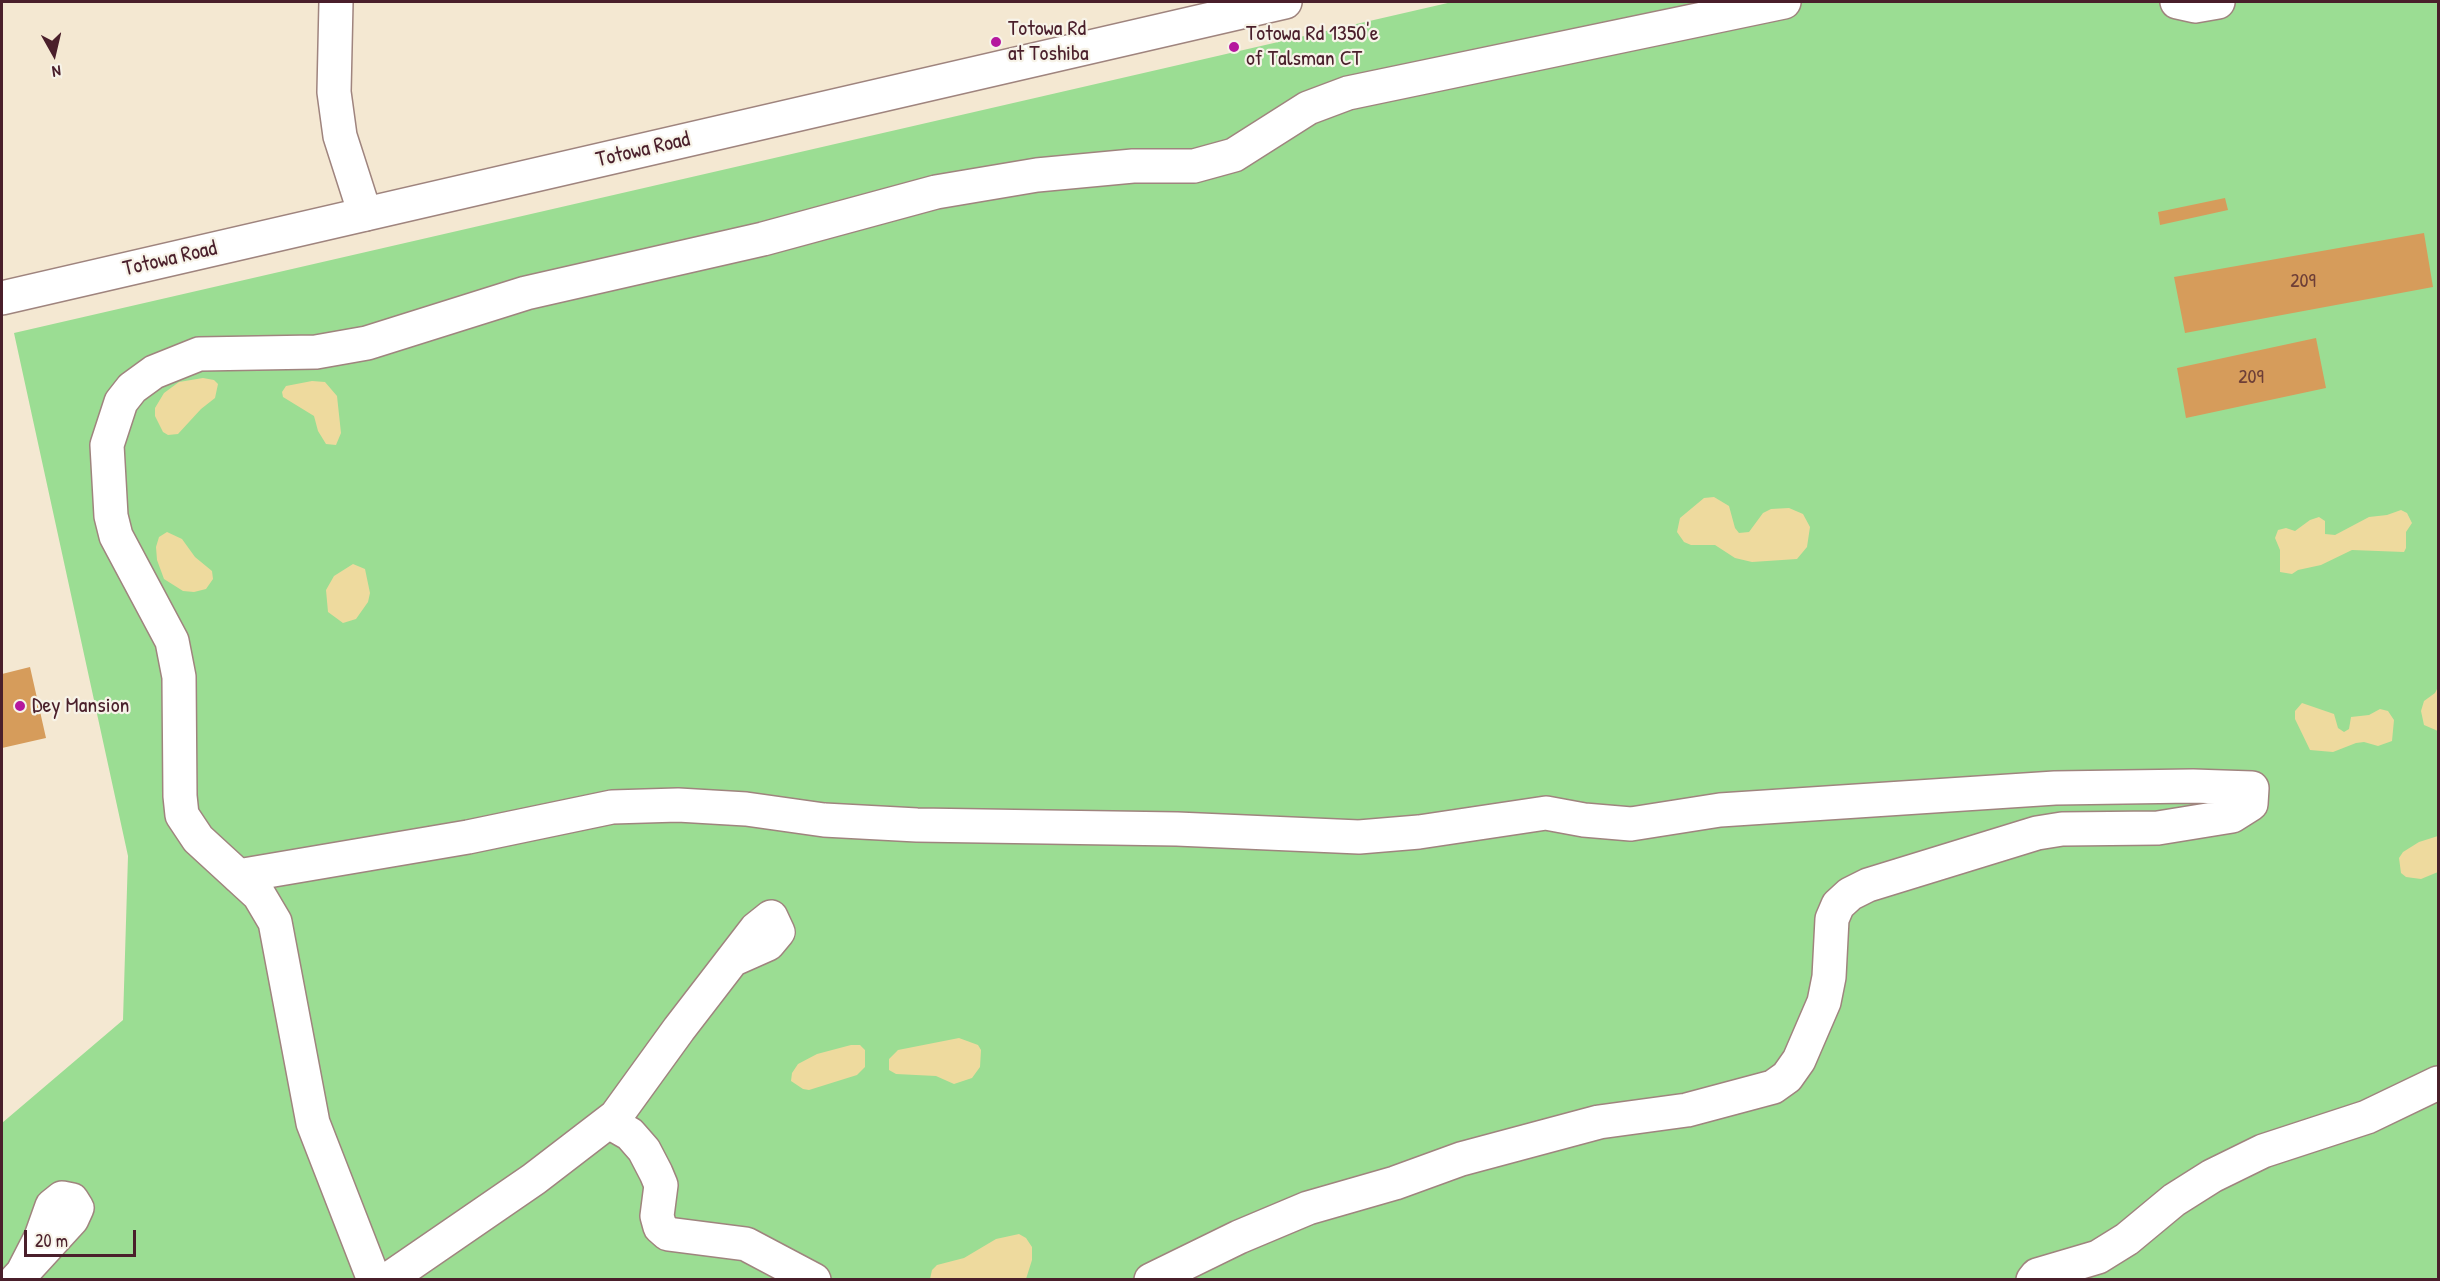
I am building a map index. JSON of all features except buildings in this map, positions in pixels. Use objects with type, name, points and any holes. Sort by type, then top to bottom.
[{"type":"main road","points":[[336,2],[334,92],[340,136],[365,214]]},
{"type":"main road","name":"Totowa Road","points":[[2,298],[1285,2]]},
{"type":"main road","points":[[374,1280],[314,1123],[275,922],[259,895],[198,839],[182,815],[178,677],[172,641],[116,536],[111,516],[107,446],[121,402],[132,388],[154,372],[199,354],[316,352],[368,343],[526,293],[763,239],[936,192],[1037,175],[1132,166],[1194,166],[1234,155],[1308,108],[1348,93],[1784,2]]},
{"type":"main road","points":[[2177,2],[2195,6],[2218,2]]},
{"type":"main road","points":[[238,876],[468,837],[612,807],[678,805],[746,808],[824,820],[917,825],[1178,829],[1359,837],[1419,832],[1546,813],[1584,820],[1631,824],[1720,810],[2055,788],[2193,786],[2252,788],[2251,804],[2232,816],[2158,828],[2062,829],[2037,833],[1868,885],[1850,894],[1838,905],[1832,919],[1829,977],[1824,1002],[1799,1060],[1787,1077],[1773,1087],[1687,1110],[1599,1122],[1461,1159],[1395,1183],[1308,1208],[1239,1237],[1151,1280]]},
{"type":"main road","points":[[387,1280],[534,1179],[616,1116],[732,960]]},
{"type":"main road","points":[[2033,1280],[2037,1275],[2098,1257],[2127,1239],[2174,1200],[2232,1166],[2263,1151],[2367,1117],[2439,1083]]},
{"type":"main road","points":[[609,1122],[630,1134],[644,1150],[661,1185],[657,1216],[660,1227],[668,1234],[746,1244],[814,1280]]},
{"type":"green space","points":[[1452,2],[2438,2],[2438,1279],[2,1279],[2,1123],[123,1020],[128,856],[14,333]]},
{"type":"sand","points":[[203,378],[214,380],[218,384],[215,398],[201,409],[178,434],[168,435],[163,432],[155,416],[155,408],[164,393],[179,382]]},
{"type":"sand","points":[[312,381],[325,382],[337,396],[341,433],[336,445],[326,444],[318,431],[314,416],[283,397],[282,392],[286,386]]},
{"type":"sand","points":[[1714,497],[1729,506],[1735,528],[1739,533],[1749,532],[1763,513],[1771,509],[1789,508],[1803,514],[1810,527],[1807,547],[1797,559],[1752,562],[1735,558],[1715,545],[1691,545],[1684,542],[1677,532],[1680,518],[1704,498]]},
{"type":"sand","points":[[2401,510],[2407,513],[2412,523],[2406,532],[2404,552],[2352,550],[2321,565],[2298,570],[2292,574],[2280,572],[2280,550],[2275,538],[2278,530],[2286,528],[2295,531],[2310,520],[2319,517],[2325,521],[2325,534],[2335,535],[2369,517],[2387,515]]},
{"type":"sand","points":[[167,532],[182,539],[195,557],[212,571],[213,579],[206,589],[194,592],[183,591],[164,579],[157,560],[156,547],[159,537]]},
{"type":"sand","points":[[353,564],[365,569],[370,593],[368,602],[356,619],[343,623],[328,612],[326,590],[334,576]]},
{"type":"sand","points":[[2438,687],[2438,731],[2424,725],[2421,711],[2424,701],[2435,693]]},
{"type":"sand","points":[[2302,703],[2334,714],[2338,728],[2344,732],[2349,729],[2351,717],[2369,715],[2380,709],[2388,711],[2394,720],[2392,741],[2378,746],[2364,742],[2356,743],[2333,752],[2310,750],[2295,719],[2295,711]]},
{"type":"sand","points":[[2438,836],[2438,872],[2421,879],[2406,877],[2401,873],[2399,858],[2403,852],[2419,842]]},
{"type":"sand","points":[[959,1038],[978,1045],[981,1050],[980,1067],[972,1078],[954,1084],[936,1076],[896,1074],[889,1070],[889,1059],[898,1050]]},
{"type":"sand","points":[[851,1045],[860,1045],[865,1050],[865,1067],[857,1075],[809,1090],[791,1081],[792,1073],[798,1064],[817,1054]]},
{"type":"sand","points":[[1019,1234],[1026,1238],[1032,1247],[1032,1260],[1026,1279],[930,1279],[932,1270],[937,1265],[964,1258],[996,1239]]},
{"type":"place","name":"Totowa Rd at Toshiba","points":[[996,42]]},
{"type":"place","name":"Totowa Rd 1350'e of Talsman CT","points":[[1234,47]]},
{"type":"place","name":"Dey Mansion","points":[[20,706]]}]
